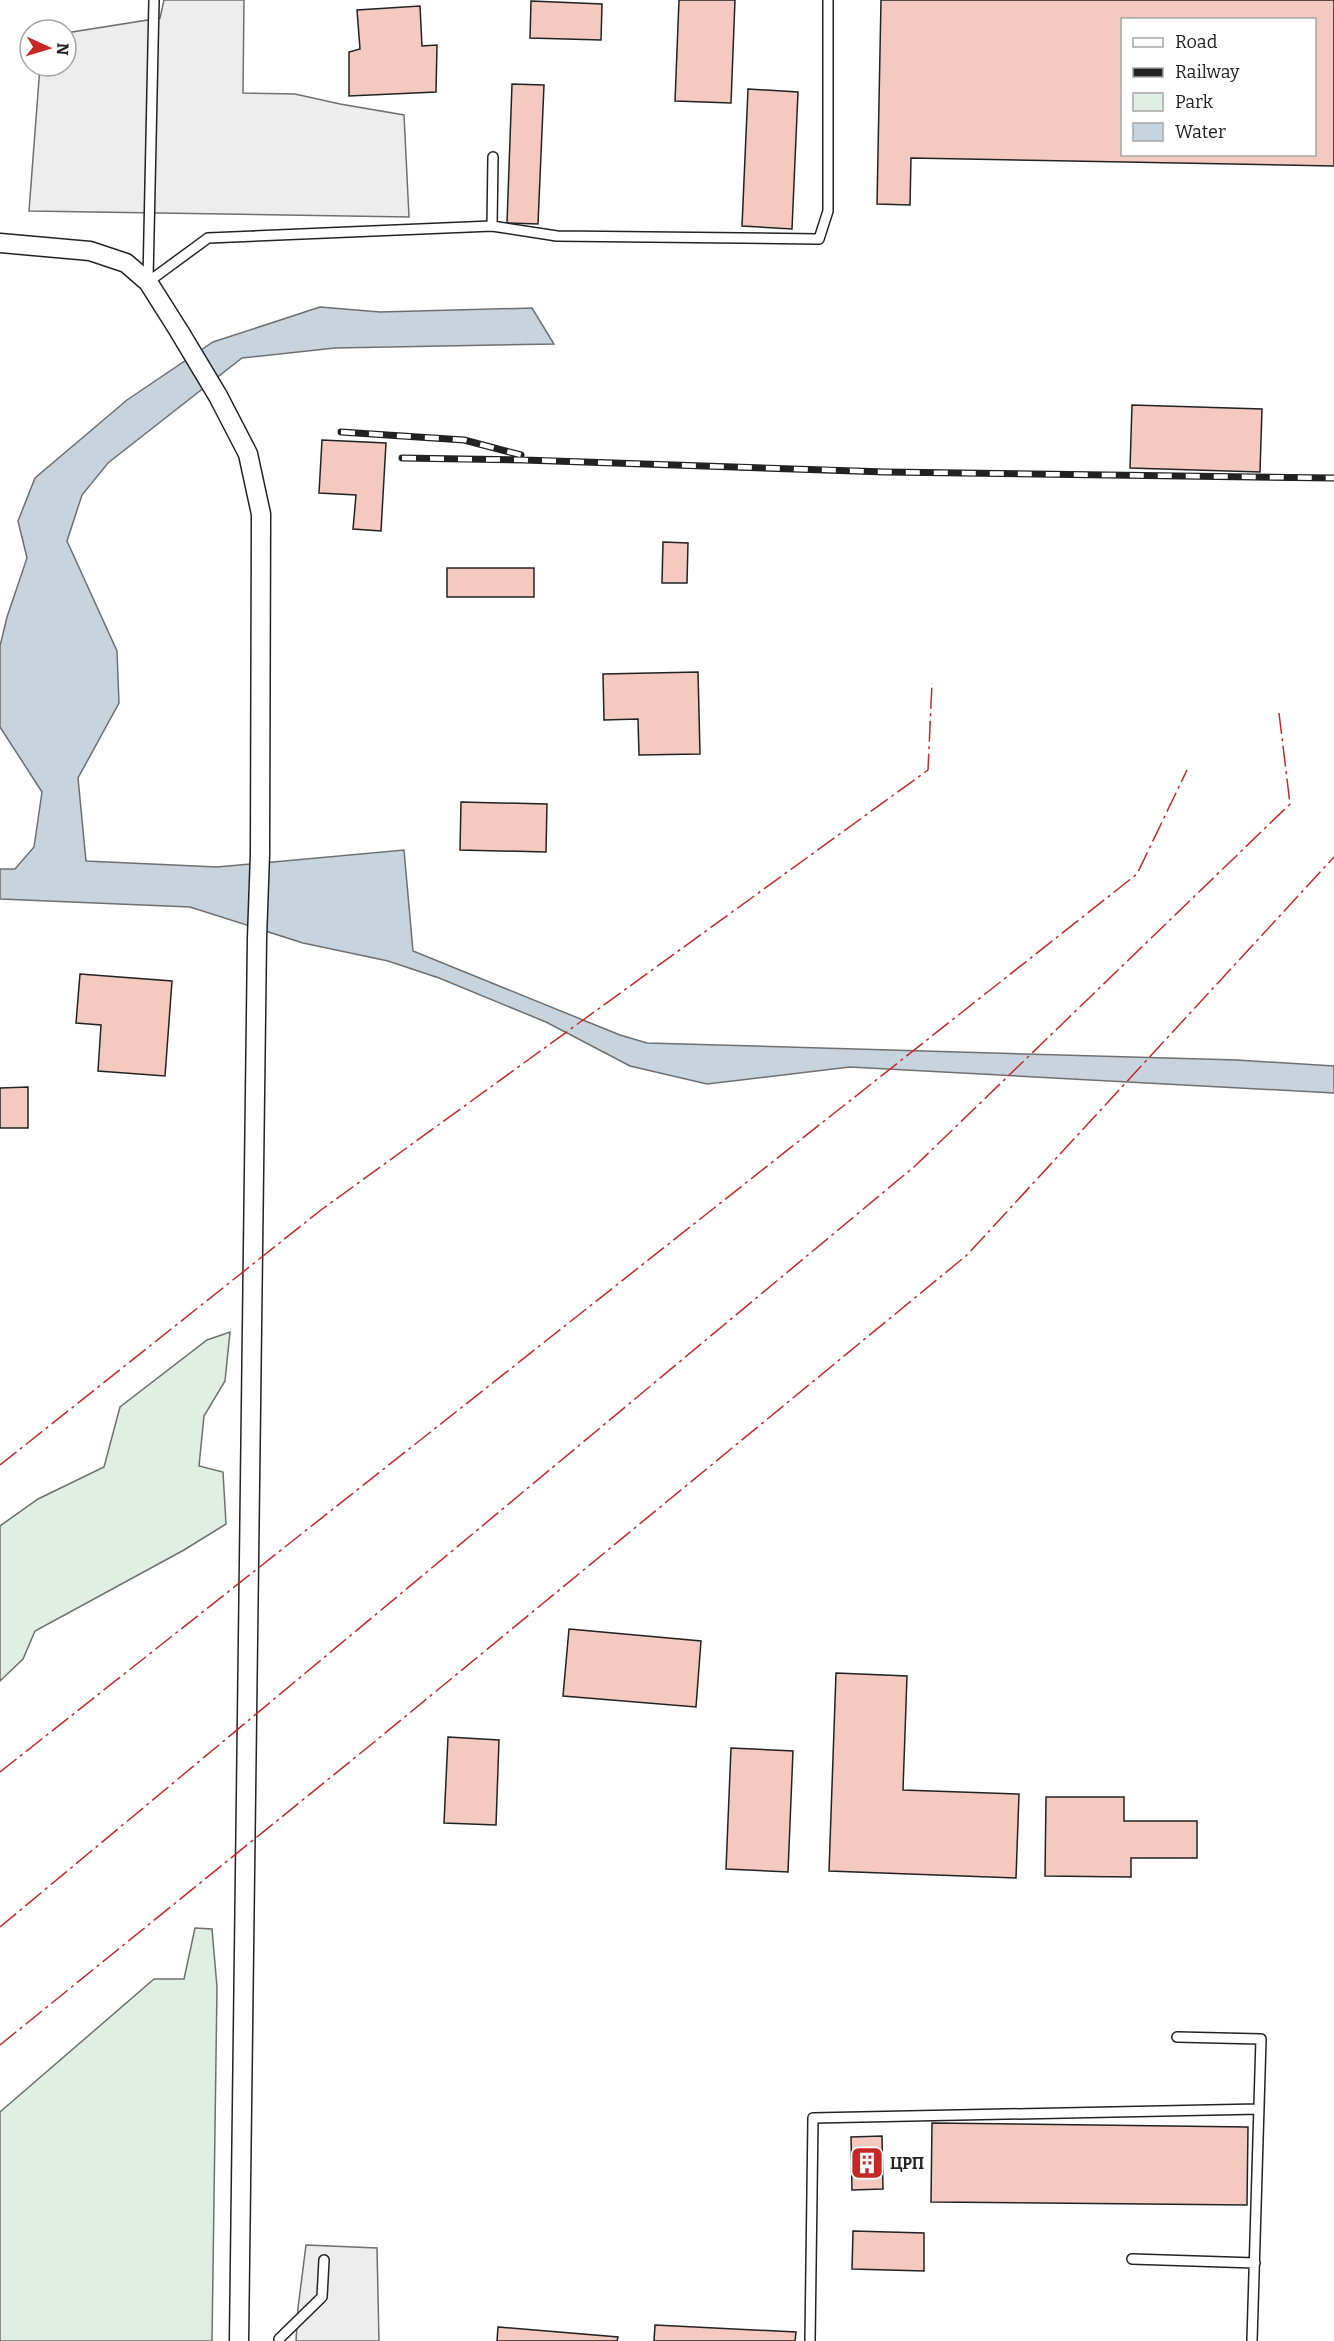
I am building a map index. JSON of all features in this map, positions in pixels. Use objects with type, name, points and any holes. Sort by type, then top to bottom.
[{"type":"street","points":[[0,243],[90,251],[126,263],[148,282],[218,396],[248,454],[261,514],[260,855],[257,938],[239,2341]]},
{"type":"lane","points":[[148,282],[154,0]]},
{"type":"lane","points":[[148,282],[208,238],[492,226],[557,236],[819,239],[828,211],[828,0]]},
{"type":"lane","points":[[492,226],[493,157]]},
{"type":"lane","points":[[1177,2037],[1261,2040],[1252,2341]]},
{"type":"lane","points":[[810,2341],[813,2118],[1259,2109]]},
{"type":"lane","points":[[1132,2259],[1254,2263]]},
{"type":"lane","points":[[276,2340],[322,2297],[324,2260]]},
{"type":"green space","points":[[230,1332],[225,1381],[204,1416],[199,1466],[223,1472],[226,1524],[184,1550],[35,1631],[23,1659],[0,1681],[0,1526],[38,1499],[104,1467],[120,1407],[207,1340]]},
{"type":"green space","points":[[195,1928],[212,1929],[217,1987],[212,2341],[0,2341],[0,2112],[154,1979],[184,1979]]},
{"type":"shaded area","points":[[164,0],[244,0],[243,93],[295,94],[404,115],[409,217],[29,211],[39,78],[78,78],[78,31],[160,18]]},
{"type":"shaded area","points":[[306,2245],[377,2248],[379,2341],[296,2341]]},
{"type":"water","points":[[320,307],[380,312],[532,308],[554,344],[335,348],[242,358],[108,463],[82,495],[67,541],[117,651],[119,703],[78,778],[86,861],[217,867],[404,850],[413,951],[620,1035],[647,1043],[1237,1060],[1334,1066],[1334,1093],[850,1067],[707,1084],[630,1066],[546,1022],[439,978],[388,961],[303,943],[190,907],[0,899],[0,869],[15,869],[34,847],[42,792],[0,727],[0,646],[7,617],[27,558],[18,521],[35,478],[127,400],[213,342]]},
{"type":"building","points":[[679,0],[735,0],[731,103],[675,101]]},
{"type":"building","points":[[881,0],[1334,0],[1334,166],[911,158],[910,205],[877,204]]},
{"type":"building","points":[[531,1],[602,4],[601,40],[530,38]]},
{"type":"building","points":[[420,6],[422,46],[437,45],[436,92],[349,96],[349,52],[360,49],[357,10]]},
{"type":"building","points":[[512,84],[544,85],[538,224],[507,223]]},
{"type":"building","points":[[748,89],[798,92],[792,229],[742,226]]},
{"type":"building","points":[[1132,405],[1262,409],[1260,472],[1130,468]]},
{"type":"building","points":[[322,440],[386,443],[381,531],[353,529],[356,495],[319,493]]},
{"type":"building","points":[[663,542],[688,543],[687,583],[662,583]]},
{"type":"building","points":[[447,568],[534,568],[534,597],[447,597]]},
{"type":"building","points":[[698,672],[700,754],[639,755],[638,719],[604,720],[603,674]]},
{"type":"building","points":[[461,802],[547,804],[546,852],[460,850]]},
{"type":"building","points":[[80,974],[172,981],[165,1076],[98,1071],[101,1025],[76,1023]]},
{"type":"building","points":[[28,1087],[28,1128],[0,1128],[0,1088]]},
{"type":"building","points":[[569,1629],[701,1641],[696,1707],[563,1696]]},
{"type":"building","points":[[836,1673],[907,1676],[903,1790],[1019,1794],[1016,1878],[829,1871]]},
{"type":"building","points":[[448,1737],[499,1740],[496,1825],[444,1823]]},
{"type":"building","points":[[731,1748],[793,1751],[788,1872],[726,1869]]},
{"type":"building","points":[[1046,1797],[1124,1797],[1124,1821],[1197,1821],[1197,1858],[1131,1858],[1131,1877],[1045,1876]]},
{"type":"building","points":[[932,2123],[1248,2127],[1247,2205],[931,2202]]},
{"type":"building","name":"ЦРП","points":[[882,2136],[883,2189],[852,2190],[851,2137]]},
{"type":"building","points":[[853,2231],[924,2233],[924,2271],[852,2269]]},
{"type":"building","points":[[655,2325],[796,2332],[795,2341],[654,2341]]},
{"type":"building","points":[[498,2327],[618,2337],[617,2341],[497,2341]]},
{"type":"railway","points":[[341,432],[464,440],[521,455]]},
{"type":"railway","points":[[402,458],[886,472],[1334,478]]},
{"type":"power","points":[[0,1465],[321,1210],[928,770],[932,683]]},
{"type":"power","points":[[0,1927],[915,1166],[1290,804],[1279,713]]},
{"type":"power","points":[[0,1772],[1137,874],[1187,770]]},
{"type":"power","points":[[0,2045],[373,1743],[967,1255],[1334,857]]},
{"type":"place","name":"ЦРП","points":[[867,2163]]}]
